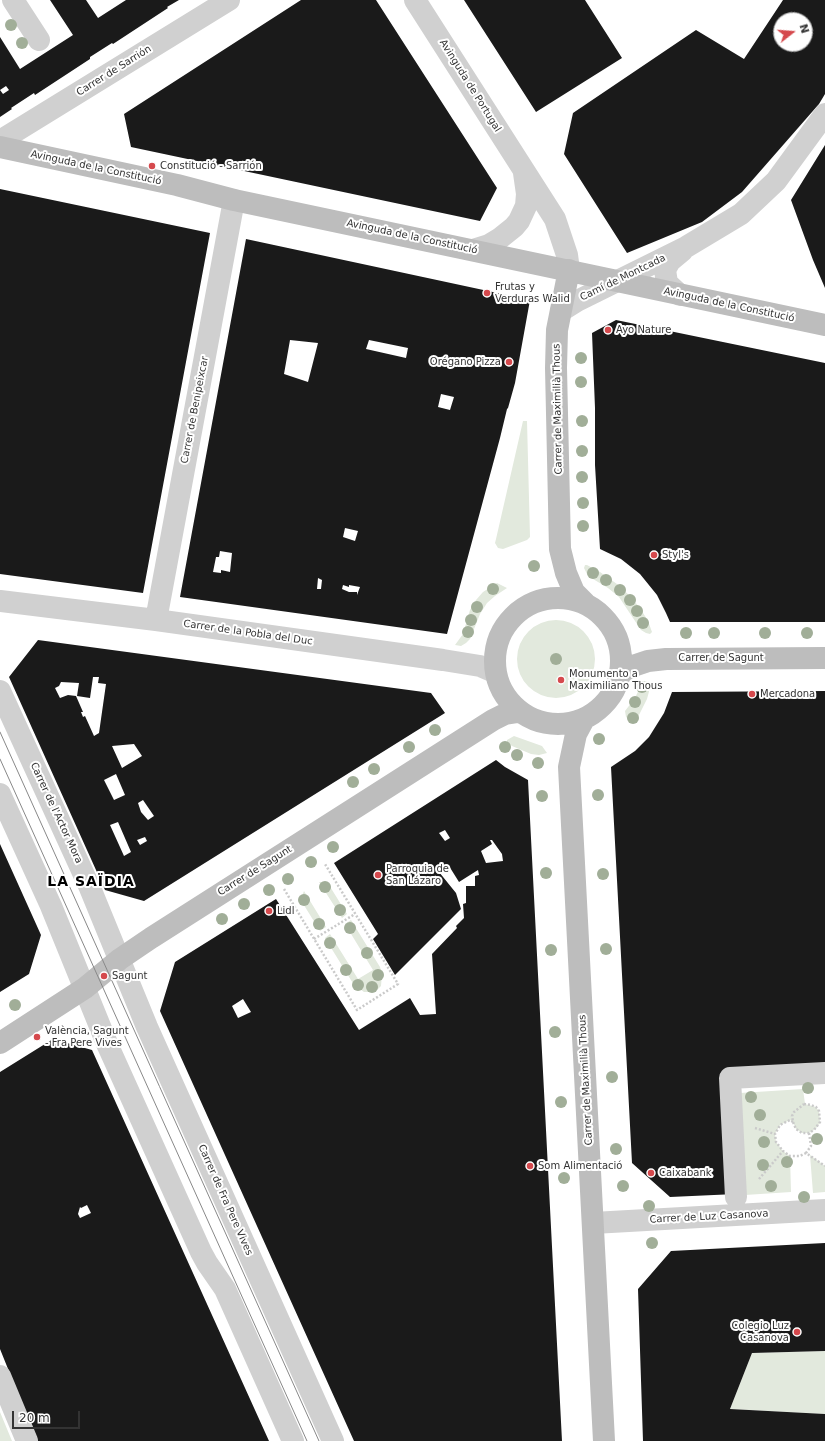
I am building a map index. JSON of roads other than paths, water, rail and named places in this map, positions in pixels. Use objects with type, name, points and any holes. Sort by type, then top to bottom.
[{"type":"street","points":[[13,0],[39,40]]},
{"type":"street","name":"Carrer de Sarrión","points":[[0,141],[229,0]]},
{"type":"street","name":"Avinguda de Portugal","points":[[415,0],[554,219],[561,236],[569,270]]},
{"type":"street","name":"Camí de Montcada","points":[[561,310],[577,300],[619,281],[686,247],[741,214],[776,181],[825,114]]},
{"type":"street","name":"Avinguda de la Constitució","points":[[0,147],[177,185],[234,200],[569,270],[825,326]]},
{"type":"street","name":"Avinguda de Portugal","points":[[473,250],[489,245],[499,239],[519,221],[526,206],[527,194],[524,172]]},
{"type":"street","name":"Carrer de Benipeixcar","points":[[156,620],[234,200]]},
{"type":"street","name":"Camí de Montcada","points":[[680,295],[666,283],[665,270],[670,261],[686,247]]},
{"type":"street","name":"Carrer de Maximilià Thous","points":[[569,270],[557,330],[556,368],[560,549],[566,574],[574,592],[585,603]]},
{"type":"street","name":"Carrer de Maximilià Thous","points":[[539,600],[548,589],[555,571],[560,549]]},
{"type":"street","points":[[553,597],[569,598],[585,603],[601,614],[613,629],[620,647],[622,663],[620,673],[609,699],[596,712],[584,719],[565,725],[546,723],[518,712],[506,699],[494,672],[493,662],[495,650],[506,625],[515,614],[527,605],[539,600],[553,597]]},
{"type":"street","name":"Carrer de la Pobla del Duc","points":[[0,601],[156,620],[443,660],[480,666],[494,672]]},
{"type":"street","name":"Carrer de Sagunt","points":[[620,673],[633,666],[648,661],[666,659],[825,658]]},
{"type":"street","name":"Carrer de l'Actor Mora","points":[[0,691],[90,888],[120,959]]},
{"type":"street","name":"Carrer de Sagunt","points":[[0,1043],[85,988],[120,959],[494,720],[505,714],[518,712]]},
{"type":"street","name":"Carrer de Maximilià Thous","points":[[584,719],[576,734],[569,767],[604,1441]]},
{"type":"street","name":"Carrer de Maximilià Thous","points":[[546,723],[562,748],[569,767]]},
{"type":"street","points":[[1,797],[52,906],[108,1046],[201,1252],[206,1263],[225,1289],[293,1441]]},
{"type":"street","name":"Carrer de Fra Pere Vives","points":[[120,959],[147,1027],[333,1441]]},
{"type":"street","name":"Carrer de Luz Casanova","points":[[736,1197],[730,1078],[825,1073]]},
{"type":"street","name":"Carrer de Luz Casanova","points":[[593,1223],[825,1210]]},
{"type":"street","points":[[0,1376],[27,1441]]},
{"type":"tram line","points":[[0,732],[319,1441]]},
{"type":"tram line","points":[[0,759],[307,1441]]},
{"type":"place","name":"Constitució - Sarrión","points":[[152,166]]},
{"type":"place","name":"Frutas y Verduras Walid","points":[[487,293]]},
{"type":"place","name":"Ayo Nature","points":[[608,330]]},
{"type":"place","name":"Orégano Pizza","points":[[509,362]]},
{"type":"place","name":"Styl's","points":[[654,555]]},
{"type":"place","name":"Monumento a Maximiliano Thous","points":[[561,680]]},
{"type":"place","name":"Mercadona","points":[[752,694]]},
{"type":"place","name":"Parroquia de San Lázaro","points":[[378,875]]},
{"type":"place","name":"Lidl","points":[[269,911]]},
{"type":"place","name":"Sagunt","points":[[104,976]]},
{"type":"place","name":"València, Sagunt - Fra Pere Vives","points":[[37,1037]]},
{"type":"place","name":"Som Alimentació","points":[[530,1166]]},
{"type":"place","name":"Caixabank","points":[[651,1173]]},
{"type":"place","name":"Colegio Luz Casanova","points":[[797,1332]]},
{"type":"district","name":"LA SAÏDIA","points":[[91,882]]}]
